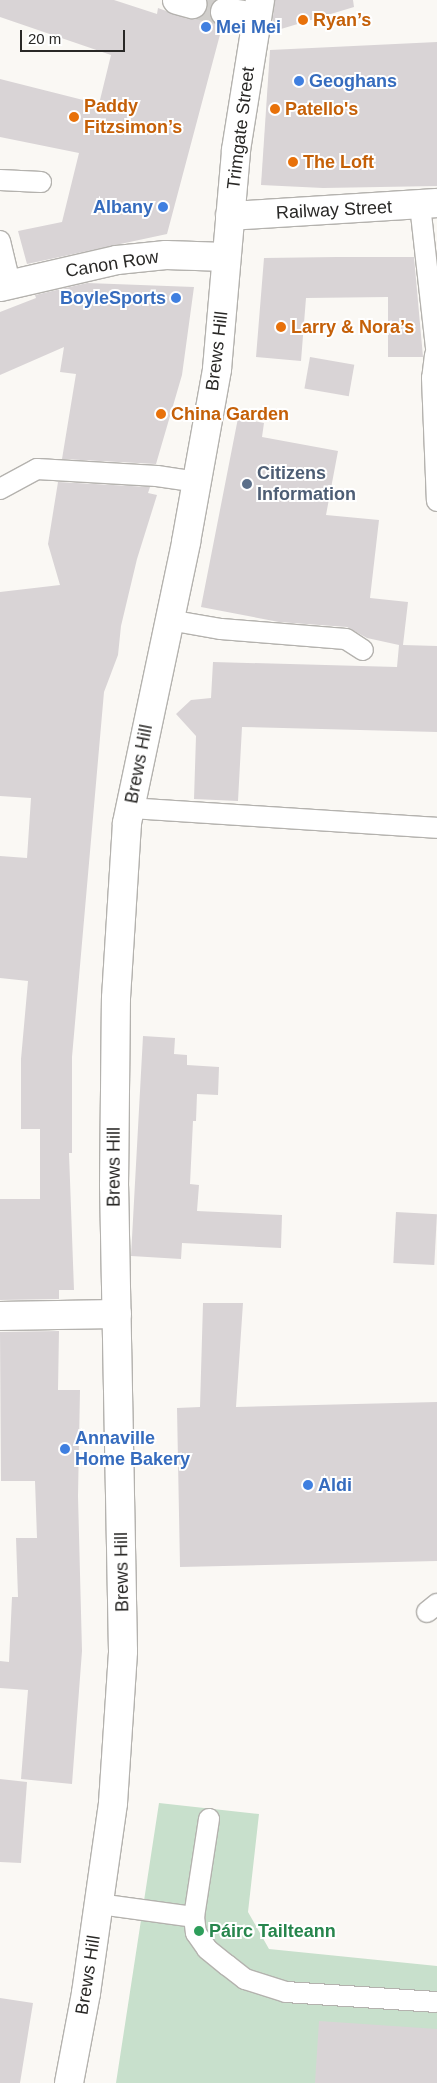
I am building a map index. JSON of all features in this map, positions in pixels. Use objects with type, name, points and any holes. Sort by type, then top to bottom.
[{"type":"street","points":[[225,12],[258,8]]},
{"type":"street","name":"Trimgate Street","points":[[226,257],[236,150],[258,8]]},
{"type":"street","name":"Railway Street","points":[[230,216],[429,204]]},
{"type":"street","name":"Canon Row","points":[[5,285],[116,260],[166,256],[226,257]]},
{"type":"street","name":"Brews Hill","points":[[69,2083],[99,1904],[113,1803],[123,1651],[114,1186],[116,998],[130,808],[197,482],[217,369],[226,257]]},
{"type":"street","points":[[0,1316],[117,1314]]},
{"type":"lane","points":[[0,180],[41,182]]},
{"type":"lane","points":[[429,204],[436,355],[432,378],[437,501]]},
{"type":"lane","points":[[0,241],[5,285]]},
{"type":"lane","points":[[0,489],[36,468],[157,476],[197,482]]},
{"type":"lane","points":[[169,620],[221,629],[346,639],[363,650]]},
{"type":"lane","points":[[130,808],[437,828]]},
{"type":"lane","points":[[209,1819],[194,1917],[196,1933],[207,1949],[245,1979],[286,1992],[437,2002]]},
{"type":"lane","points":[[99,1904],[194,1917]]},
{"type":"green space","name":"Páirc Tailteann","points":[[159,1803],[259,1814],[248,1912],[269,1949],[437,1966],[437,2083],[116,2083]]},
{"type":"building","points":[[0,0],[114,0],[157,14],[158,8],[188,19],[203,15],[207,0],[216,0],[210,9],[210,17],[222,27],[167,234],[27,264],[18,231],[62,222],[79,153],[0,137],[0,79],[99,104],[111,55],[0,17]]},
{"type":"building","points":[[275,0],[353,0],[354,7],[271,32]]},
{"type":"building","points":[[437,42],[437,186],[323,188],[261,185],[270,50]]},
{"type":"building","points":[[414,257],[423,357],[388,357],[388,297],[306,298],[301,361],[256,357],[264,258]]},
{"type":"building","points":[[87,283],[194,287],[182,375],[156,464],[62,459],[76,374],[60,372],[64,347],[0,375],[0,312],[36,298],[35,295]]},
{"type":"building","points":[[310,357],[354,365],[349,396],[304,389]]},
{"type":"building","points":[[238,418],[264,423],[262,437],[338,451],[326,515],[379,520],[370,598],[408,602],[403,645],[437,646],[437,732],[242,727],[238,801],[194,799],[196,736],[176,714],[191,700],[211,698],[213,662],[397,667],[399,645],[367,638],[347,627],[279,622],[201,607]]},
{"type":"building","points":[[58,482],[150,487],[148,493],[157,495],[137,559],[121,626],[118,655],[104,692],[72,1057],[72,1153],[69,1153],[74,1290],[59,1290],[59,1299],[0,1300],[0,1199],[40,1199],[40,1129],[21,1129],[21,1059],[28,981],[0,978],[0,856],[27,858],[31,798],[0,796],[0,592],[60,585],[48,544]]},
{"type":"building","points":[[143,1036],[175,1038],[174,1054],[187,1055],[187,1065],[219,1067],[218,1095],[197,1094],[196,1121],[193,1121],[190,1184],[199,1185],[197,1211],[282,1215],[281,1248],[182,1243],[181,1259],[131,1256]]},
{"type":"building","points":[[396,1212],[437,1214],[434,1265],[393,1263]]},
{"type":"building","name":"Aldi","points":[[203,1303],[243,1303],[236,1407],[437,1402],[437,1561],[180,1567],[177,1408],[200,1407]]},
{"type":"building","points":[[59,1331],[58,1390],[80,1390],[78,1496],[82,1651],[72,1784],[21,1779],[28,1690],[0,1688],[0,1661],[9,1662],[12,1597],[18,1597],[16,1538],[37,1538],[35,1481],[1,1481],[0,1332]]},
{"type":"building","points":[[0,1779],[27,1782],[21,1863],[0,1862]]},
{"type":"building","points":[[0,1998],[33,2003],[20,2083],[0,2083]]},
{"type":"building","points":[[319,2021],[437,2029],[437,2083],[315,2083]]},
{"type":"tunnel","points":[[192,4],[225,12]]},
{"type":"place","name":"Ryan’s","points":[[303,20]]},
{"type":"place","name":"Mei Mei","points":[[206,27]]},
{"type":"place","name":"Geoghans","points":[[299,81]]},
{"type":"place","name":"Patello's","points":[[275,109]]},
{"type":"place","name":"Paddy Fitzsimon’s","points":[[74,117]]},
{"type":"place","name":"The Loft","points":[[293,162]]},
{"type":"place","name":"Albany","points":[[163,207]]},
{"type":"place","name":"BoyleSports","points":[[176,298]]},
{"type":"place","name":"Larry & Nora’s","points":[[281,327]]},
{"type":"place","name":"China Garden","points":[[161,414]]},
{"type":"place","name":"Citizens Information","points":[[247,484]]},
{"type":"place","name":"Annaville Home Bakery","points":[[65,1449]]},
{"type":"place","name":"Aldi","points":[[308,1485]]},
{"type":"place","name":"Páirc Tailteann","points":[[199,1931]]}]
